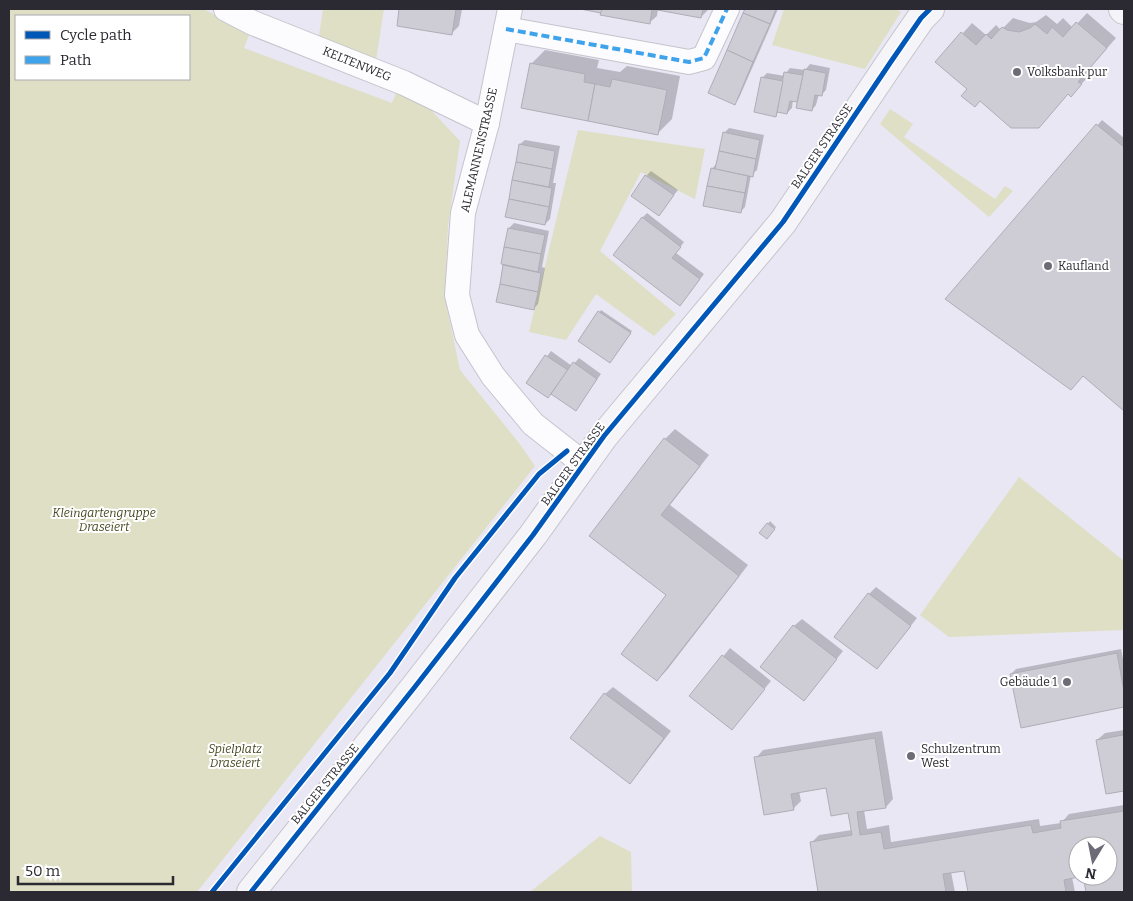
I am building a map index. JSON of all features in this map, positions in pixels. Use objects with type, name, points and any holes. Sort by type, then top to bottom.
[{"type":"street","name":"KELTENWEG","points":[[226,9],[253,23],[404,82],[487,123]]},
{"type":"street","name":"ALEMANNENSTRASSE","points":[[584,464],[533,424],[493,376],[467,335],[457,295],[463,213],[487,123],[508,19],[689,62],[704,58],[727,9]]},
{"type":"street","name":"BALGER STRASSE","points":[[251,892],[533,535],[604,436],[783,222],[828,153],[835,146],[926,12]]},
{"type":"green space","points":[[9,9],[203,9],[250,32],[244,48],[392,103],[397,91],[431,110],[460,141],[448,226],[445,299],[460,370],[519,443],[535,466],[197,892],[9,892]]},
{"type":"green space","points":[[323,9],[384,9],[376,60],[319,36]]},
{"type":"green space","points":[[784,9],[895,9],[901,12],[865,69],[772,45]]},
{"type":"green space","points":[[890,109],[913,124],[904,137],[995,199],[1005,186],[1013,191],[989,217],[880,124]]},
{"type":"green space","points":[[578,130],[705,149],[695,199],[641,172],[600,251],[676,314],[654,336],[596,294],[566,340],[529,332]]},
{"type":"green space","points":[[1019,477],[1124,561],[1124,630],[949,637],[920,615]]},
{"type":"green space","points":[[600,836],[631,852],[632,892],[530,892]]},
{"type":"building","points":[[399,9],[456,9],[452,35],[397,26]]},
{"type":"building","points":[[580,9],[602,9],[601,13]]},
{"type":"building","points":[[602,9],[652,9],[650,24],[600,15]]},
{"type":"building","points":[[652,9],[703,9],[701,18]]},
{"type":"building","points":[[745,9],[776,9],[770,24],[743,13]]},
{"type":"building","points":[[743,13],[770,24],[753,62],[727,50]]},
{"type":"building","name":"Volksbank pur","points":[[1076,22],[1107,48],[1078,82],[1082,84],[1071,97],[1068,94],[1039,128],[1011,128],[980,101],[975,107],[961,96],[967,89],[935,62],[961,32],[976,45],[986,34],[991,39],[1002,27],[1019,32],[1035,24],[1047,34],[1052,27],[1063,37]]},
{"type":"building","points":[[727,50],[753,62],[735,105],[708,93]]},
{"type":"building","points":[[530,63],[585,74],[584,82],[595,84],[588,121],[521,108]]},
{"type":"building","points":[[804,69],[826,73],[822,96],[815,95],[812,111],[796,108]]},
{"type":"building","points":[[784,72],[803,75],[797,102],[790,101],[787,114],[777,112]]},
{"type":"building","points":[[761,77],[783,81],[776,117],[754,112]]},
{"type":"building","points":[[612,79],[667,90],[658,135],[588,121],[595,84],[610,87]]},
{"type":"building","name":"Kaufland","points":[[1096,124],[1124,147],[1124,411],[1083,376],[1071,390],[945,299]]},
{"type":"building","points":[[723,132],[760,140],[756,159],[719,151]]},
{"type":"building","points":[[519,144],[555,151],[552,169],[516,162]]},
{"type":"building","points":[[719,151],[756,159],[753,177],[715,169]]},
{"type":"building","points":[[516,162],[552,169],[549,187],[512,180]]},
{"type":"building","points":[[711,168],[748,176],[745,193],[707,186]]},
{"type":"building","points":[[645,175],[674,195],[659,216],[631,196]]},
{"type":"building","points":[[512,180],[552,188],[549,207],[509,199]]},
{"type":"building","points":[[707,186],[745,193],[741,213],[703,206]]},
{"type":"building","points":[[509,199],[549,207],[545,225],[505,217]]},
{"type":"building","points":[[642,217],[681,247],[672,258],[700,279],[680,306],[613,255]]},
{"type":"building","points":[[508,228],[545,235],[541,254],[504,247]]},
{"type":"building","points":[[504,247],[541,254],[538,272],[501,264]]},
{"type":"building","points":[[503,265],[541,273],[538,292],[500,284]]},
{"type":"building","points":[[500,284],[538,292],[534,310],[496,302]]},
{"type":"building","points":[[598,311],[631,333],[610,363],[578,341]]},
{"type":"building","points":[[545,355],[568,370],[548,398],[526,383]]},
{"type":"building","points":[[573,362],[597,379],[576,411],[551,394]]},
{"type":"building","points":[[664,438],[700,466],[661,515],[739,576],[657,681],[621,654],[666,595],[589,536]]},
{"type":"building","points":[[767,523],[775,529],[767,539],[759,533]]},
{"type":"building","points":[[868,593],[911,626],[877,669],[834,637]]},
{"type":"building","points":[[793,625],[837,659],[804,701],[760,667]]},
{"type":"building","name":"Gebäude 1","points":[[1117,653],[1124,691],[1124,707],[1021,728],[1010,674]]},
{"type":"building","points":[[722,655],[765,689],[732,730],[689,696]]},
{"type":"building","points":[[604,693],[664,738],[630,784],[570,738]]},
{"type":"building","points":[[1124,735],[1124,791],[1106,794],[1096,740]]},
{"type":"building","points":[[875,738],[886,808],[857,812],[860,835],[881,832],[884,849],[1031,825],[1033,833],[1061,828],[1060,821],[1124,811],[1124,892],[1086,892],[1085,886],[1118,886],[1118,836],[1068,836],[1068,879],[1064,880],[1066,892],[968,892],[964,871],[943,874],[946,892],[818,892],[810,842],[852,835],[848,813],[831,816],[826,788],[791,794],[794,810],[764,815],[754,757]]},
{"type":"marked path","points":[[506,29],[689,62],[704,58],[727,9]]},
{"type":"cycle path","points":[[251,892],[533,535],[604,436],[783,222],[921,18],[930,9]]},
{"type":"cycle path","points":[[212,892],[390,673],[455,578],[539,474],[567,451]]},
{"type":"place","name":"Volksbank pur","points":[[1017,72]]},
{"type":"place","name":"Kaufland","points":[[1048,266]]},
{"type":"place","name":"Gebäude 1","points":[[1067,682]]},
{"type":"place","name":"Schulzentrum West","points":[[911,756]]},
{"type":"park label","name":"Kleingartengruppe Draseiert","points":[[104,520]]},
{"type":"park label","name":"Spielplatz Draseiert","points":[[235,756]]}]
